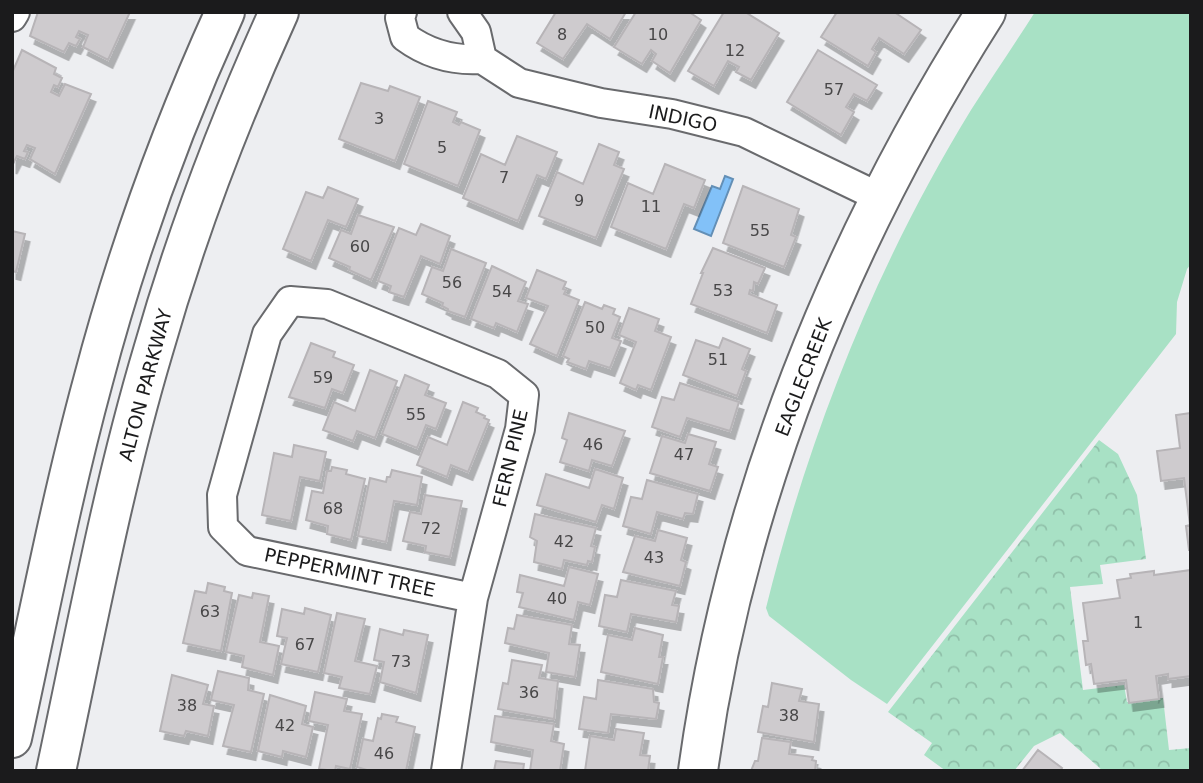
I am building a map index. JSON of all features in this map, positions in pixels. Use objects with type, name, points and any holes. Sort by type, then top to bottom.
[{"type":"main road","points":[[12,738],[66,486],[108,326],[159,172],[225,12]]},
{"type":"main road","name":"ALTON PARKWAY","points":[[56,771],[113,509],[153,351],[208,183],[279,12]]},
{"type":"main road","name":"EAGLECREEK","points":[[698,771],[719,652],[754,515],[807,360],[879,197],[947,74],[986,12]]},
{"type":"street","points":[[12,17],[15,12]]},
{"type":"street","points":[[402,12],[400,18],[405,37],[421,49],[463,60],[482,58],[475,32],[462,12]]},
{"type":"street","name":"INDIGO","points":[[482,58],[519,83],[601,103],[672,114],[744,132],[879,197]]},
{"type":"street","name":"FERN PINE","points":[[290,301],[327,304],[498,374],[524,395],[520,429],[473,598],[446,771]]},
{"type":"street","name":"PEPPERMINT TREE","points":[[290,301],[267,334],[222,495],[223,527],[247,551],[473,598]]},
{"type":"green space","points":[[1035,12],[1191,12],[1191,264],[1177,302],[1176,334],[887,704],[851,680],[769,616],[766,608],[783,543],[825,414],[876,289],[937,168]]},
{"type":"green space","points":[[1099,440],[1118,454],[1137,495],[1146,559],[1100,565],[1103,584],[1070,587],[1083,690],[1124,685],[1127,702],[1163,698],[1169,750],[1191,748],[1191,771],[1103,771],[1060,733],[1034,746],[1014,771],[946,771],[924,755],[932,743],[888,712]]},
{"type":"water","points":[[725,176],[733,179],[711,236],[694,229],[712,186],[720,189]]},
{"type":"building","points":[[38,12],[130,12],[108,60],[83,47],[88,35],[79,31],[76,37],[80,39],[76,46],[69,43],[64,52],[30,36]]},
{"type":"building","points":[[556,12],[626,12],[610,39],[587,24],[563,59],[537,43]]},
{"type":"building","points":[[636,12],[689,12],[701,20],[670,73],[652,61],[656,54],[651,50],[642,64],[614,47]]},
{"type":"building","points":[[724,12],[745,12],[779,33],[751,80],[736,72],[739,67],[728,61],[714,86],[688,71]]},
{"type":"building","points":[[837,12],[894,12],[921,30],[904,54],[879,38],[872,49],[876,52],[868,66],[821,37]]},
{"type":"building","points":[[22,50],[56,68],[54,74],[62,78],[58,87],[54,85],[51,92],[59,96],[65,84],[91,94],[55,174],[30,159],[35,148],[27,145],[24,151],[28,152],[25,159],[17,156],[12,166],[12,73]]},
{"type":"building","points":[[818,50],[877,85],[867,101],[854,94],[846,107],[854,112],[841,135],[787,102]]},
{"type":"building","points":[[361,83],[388,91],[390,86],[420,97],[395,161],[339,139]]},
{"type":"building","points":[[428,101],[457,112],[453,122],[459,125],[461,122],[480,130],[458,186],[404,164]]},
{"type":"building","points":[[517,136],[557,152],[546,179],[537,175],[518,221],[463,198],[481,154],[505,165]]},
{"type":"building","points":[[599,144],[619,152],[614,165],[624,169],[596,238],[539,216],[557,172],[583,184]]},
{"type":"building","points":[[665,164],[705,180],[694,208],[684,204],[666,249],[611,227],[628,183],[653,194]]},
{"type":"building","points":[[743,186],[799,209],[791,235],[796,237],[784,267],[723,243]]},
{"type":"building","points":[[328,187],[358,199],[346,227],[328,220],[311,261],[283,249],[306,192],[323,198]]},
{"type":"building","points":[[358,215],[394,227],[371,280],[329,258],[341,230],[351,234]]},
{"type":"building","points":[[421,224],[450,236],[440,264],[421,256],[404,297],[389,292],[391,286],[378,281],[399,228],[416,235]]},
{"type":"building","points":[[12,231],[25,234],[16,272],[12,271]]},
{"type":"building","points":[[713,248],[765,268],[758,284],[754,282],[753,291],[750,290],[749,294],[777,305],[767,333],[691,304]]},
{"type":"building","points":[[451,249],[486,263],[465,317],[448,311],[442,306],[443,303],[422,294],[432,267],[443,271]]},
{"type":"building","points":[[492,266],[526,282],[518,301],[528,304],[517,332],[496,323],[494,328],[471,319]]},
{"type":"building","points":[[537,270],[566,282],[564,294],[579,300],[557,356],[530,344],[548,306],[526,298]]},
{"type":"building","points":[[585,302],[602,309],[604,305],[615,309],[613,314],[620,317],[612,338],[621,341],[610,368],[589,361],[586,369],[567,362],[569,359],[563,356]]},
{"type":"building","points":[[629,308],[659,319],[655,331],[671,337],[651,390],[638,385],[636,390],[620,383],[636,342],[619,335]]},
{"type":"building","points":[[723,338],[750,349],[742,369],[746,371],[737,396],[683,375],[696,340],[719,348]]},
{"type":"building","points":[[311,343],[335,352],[333,357],[354,365],[343,393],[332,389],[325,408],[289,397]]},
{"type":"building","points":[[370,370],[397,381],[375,438],[357,431],[353,441],[323,430],[334,402],[355,411]]},
{"type":"building","points":[[405,375],[429,385],[425,395],[446,403],[436,429],[426,425],[417,448],[382,434]]},
{"type":"building","points":[[680,383],[739,402],[730,431],[687,418],[680,437],[652,427],[662,397],[674,400]]},
{"type":"building","points":[[463,402],[478,408],[476,412],[489,420],[468,472],[451,465],[447,477],[417,465],[428,437],[447,445]]},
{"type":"building","points":[[569,413],[625,431],[612,466],[592,460],[589,471],[560,462],[567,440],[562,438]]},
{"type":"building","points":[[1191,413],[1191,550],[1189,550],[1186,526],[1190,525],[1184,478],[1161,481],[1157,451],[1180,448],[1176,415]]},
{"type":"building","points":[[688,434],[716,442],[709,464],[718,467],[710,491],[650,473],[662,436],[685,443]]},
{"type":"building","points":[[294,445],[326,452],[320,481],[300,477],[291,521],[262,515],[274,453],[292,457]]},
{"type":"building","points":[[332,467],[347,470],[346,474],[365,479],[351,540],[327,534],[328,526],[306,520],[312,491],[323,493],[327,471],[331,471]]},
{"type":"building","points":[[595,469],[623,478],[614,509],[602,505],[596,522],[537,505],[546,474],[589,488]]},
{"type":"building","points":[[392,470],[422,477],[417,505],[394,501],[386,542],[358,536],[370,478],[386,482]]},
{"type":"building","points":[[647,480],[698,494],[693,514],[685,513],[683,519],[657,512],[651,534],[623,526],[631,497],[642,499]]},
{"type":"building","points":[[425,495],[462,501],[450,557],[425,552],[426,546],[403,541],[410,512],[421,514]]},
{"type":"building","points":[[535,514],[596,528],[591,546],[595,547],[592,562],[588,561],[587,565],[564,560],[562,569],[534,562],[537,541],[530,537]]},
{"type":"building","points":[[658,530],[687,538],[681,560],[686,562],[680,586],[623,572],[635,536],[655,541]]},
{"type":"building","points":[[569,567],[598,574],[590,605],[578,602],[574,620],[519,607],[523,593],[517,592],[520,575],[564,586]]},
{"type":"building","points":[[1191,570],[1191,676],[1168,679],[1168,674],[1156,676],[1159,699],[1129,703],[1126,680],[1094,684],[1091,664],[1086,665],[1083,641],[1088,641],[1083,603],[1120,598],[1117,580],[1131,578],[1130,574],[1154,571],[1154,575]]},
{"type":"building","points":[[621,580],[676,591],[672,605],[679,606],[676,622],[631,614],[627,632],[599,626],[605,595],[617,597]]},
{"type":"building","points":[[208,583],[225,587],[224,591],[232,593],[221,651],[183,643],[195,591],[206,593]]},
{"type":"building","points":[[253,593],[269,596],[260,642],[279,646],[273,675],[242,667],[244,656],[226,652],[239,595],[252,598]]},
{"type":"building","points":[[305,608],[331,615],[318,672],[281,664],[287,638],[277,636],[282,609],[304,614]]},
{"type":"building","points":[[337,613],[365,619],[355,661],[377,666],[370,694],[339,688],[342,677],[324,673]]},
{"type":"building","points":[[517,615],[572,625],[569,644],[580,645],[575,677],[546,672],[549,653],[505,643],[508,628],[514,629]]},
{"type":"building","points":[[635,628],[663,635],[659,657],[663,657],[658,684],[601,672],[608,635],[632,640]]},
{"type":"building","points":[[380,629],[403,635],[404,630],[428,635],[416,693],[380,682],[384,662],[374,660]]},
{"type":"building","points":[[512,660],[542,665],[539,678],[558,681],[554,719],[498,709],[503,683],[508,684]]},
{"type":"building","points":[[218,671],[249,678],[248,690],[264,694],[251,752],[223,746],[234,705],[211,700]]},
{"type":"building","points":[[172,675],[208,685],[203,704],[214,706],[208,736],[186,731],[184,736],[160,731]]},
{"type":"building","points":[[598,680],[653,689],[654,702],[659,703],[656,719],[611,714],[608,733],[579,729],[584,697],[596,699]]},
{"type":"building","points":[[772,683],[802,689],[799,701],[819,704],[814,742],[758,732],[763,706],[768,707]]},
{"type":"building","points":[[315,692],[347,699],[344,711],[362,714],[350,769],[336,766],[335,771],[319,769],[328,725],[309,721]]},
{"type":"building","points":[[270,695],[306,706],[302,724],[313,727],[306,757],[283,751],[282,757],[258,751]]},
{"type":"building","points":[[382,714],[398,717],[396,722],[415,727],[406,771],[370,771],[357,767],[363,739],[373,741],[378,718],[381,719]]},
{"type":"building","points":[[495,716],[554,724],[551,741],[564,744],[560,771],[530,771],[533,750],[491,742]]},
{"type":"building","points":[[616,729],[644,733],[640,755],[650,756],[648,771],[585,771],[590,736],[614,740]]},
{"type":"building","points":[[762,738],[791,742],[789,754],[813,757],[812,760],[816,761],[815,771],[751,771],[755,761],[758,761]]},
{"type":"building","points":[[1038,750],[1062,768],[1060,771],[1022,771]]},
{"type":"building","points":[[496,761],[524,764],[523,771],[494,771]]}]
